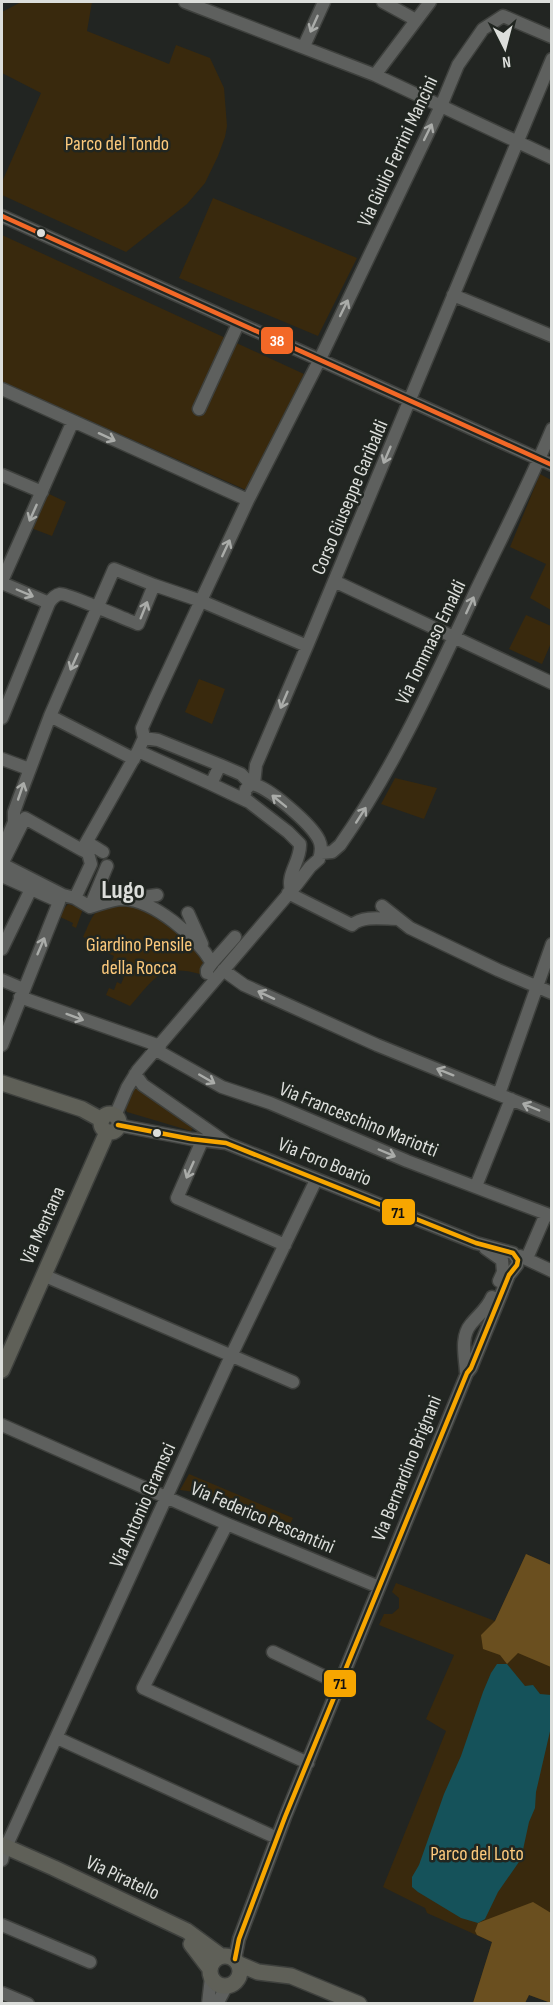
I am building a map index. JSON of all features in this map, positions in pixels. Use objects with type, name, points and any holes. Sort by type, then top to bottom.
[{"type":"main road","points":[[2,1083],[82,1109],[110,1123]]},
{"type":"main road","name":"Via Mentana","points":[[2,1370],[110,1123]]},
{"type":"main road","name":"Via Piratello","points":[[3,1852],[54,1868],[187,1931],[249,1969],[281,1973],[359,2004]]},
{"type":"main road","name":"Via Piratello","points":[[3,1852],[182,1936],[193,1945],[217,1984],[231,1984],[274,1976],[304,1981]]},
{"type":"main road","points":[[210,1973],[213,1961],[231,1959],[241,1973],[231,1984]]},
{"type":"street","points":[[185,2],[375,75],[552,158]]},
{"type":"street","points":[[304,46],[324,2]]},
{"type":"street","points":[[384,2],[416,20]]},
{"type":"street","points":[[375,75],[416,20],[425,3]]},
{"type":"street","name":"Via Giulio Ferrini Mancini","points":[[85,846],[136,755],[143,733],[248,500],[319,361],[441,106],[458,65],[483,29],[503,16],[552,37]]},
{"type":"street","name":"Corso Giuseppe Garibaldi","points":[[247,801],[244,794],[253,784],[256,765],[552,59]]},
{"type":"street","points":[[2,216],[552,465]]},
{"type":"street","points":[[453,295],[552,336]]},
{"type":"street","points":[[199,409],[238,324]]},
{"type":"street","points":[[2,389],[248,500]]},
{"type":"street","points":[[49,603],[2,582],[73,421]]},
{"type":"street","name":"Via Tommaso Emaldi","points":[[321,852],[332,852],[340,845],[384,779],[454,638],[552,429]]},
{"type":"street","points":[[2,475],[42,492]]},
{"type":"street","points":[[157,896],[116,900],[90,907],[2,864],[19,815],[29,769],[114,569],[201,601],[307,646]]},
{"type":"street","points":[[334,581],[552,683]]},
{"type":"street","points":[[2,718],[49,603],[60,594],[138,624],[154,585]]},
{"type":"street","points":[[50,716],[117,751],[136,755],[211,784],[247,801],[300,844],[299,858],[289,883],[289,892]]},
{"type":"street","points":[[110,1123],[135,1074],[319,859],[321,852],[320,842],[299,817],[260,786],[253,784],[241,774],[143,733]]},
{"type":"street","points":[[2,759],[29,769]]},
{"type":"street","points":[[211,784],[220,765]]},
{"type":"street","points":[[19,815],[85,846],[104,852]]},
{"type":"street","points":[[2,850],[19,815]]},
{"type":"street","points":[[75,898],[91,864],[85,846]]},
{"type":"street","points":[[90,907],[107,866]]},
{"type":"street","points":[[2,876],[59,902],[75,898]]},
{"type":"street","points":[[2,949],[31,889]]},
{"type":"street","points":[[289,892],[352,925],[356,921],[365,919],[398,919]]},
{"type":"street","points":[[125,899],[152,908],[205,950]]},
{"type":"street","points":[[2,1045],[59,902]]},
{"type":"street","points":[[382,906],[410,928],[552,993]]},
{"type":"street","points":[[188,913],[205,950],[210,968],[235,937]]},
{"type":"street","points":[[476,1186],[552,944]]},
{"type":"street","points":[[223,970],[244,985],[335,1026],[552,1116]]},
{"type":"street","name":"Via Franceschino Mariotti","points":[[2,980],[21,993],[160,1046],[222,1087],[270,1103],[407,1161],[549,1215]]},
{"type":"street","name":"Via Foro Boario","points":[[135,1074],[144,1085],[226,1143],[476,1243],[512,1261],[552,1273]]},
{"type":"street","name":"Via Foro Boario","points":[[110,1123],[202,1141],[226,1143]]},
{"type":"street","points":[[202,1141],[177,1198],[285,1245]]},
{"type":"street","name":"Via Antonio Gramsci","points":[[3,1852],[168,1498],[231,1356],[316,1180]]},
{"type":"street","points":[[494,1303],[471,1324],[464,1338],[471,1351],[488,1327],[503,1272],[549,1215]]},
{"type":"street","points":[[43,1275],[292,1382]]},
{"type":"street","points":[[477,1318],[488,1327]]},
{"type":"street","name":"Via Bernardino Brignani","points":[[231,1959],[277,1838],[466,1373],[471,1351]]},
{"type":"street","name":"Via Federico Pescantini","points":[[2,1425],[227,1524],[379,1587]]},
{"type":"street","points":[[227,1524],[144,1688],[308,1763]]},
{"type":"street","points":[[273,1652],[340,1684]]},
{"type":"street","points":[[57,1738],[277,1838]]},
{"type":"street","points":[[2,1926],[90,1962]]},
{"type":"street","points":[[208,2004],[210,1973]]},
{"type":"street","points":[[217,2004],[231,1984]]},
{"type":"street","points":[[2,1993],[28,2004]]},
{"type":"green space","name":"Parco del Tondo","points":[[21,2],[92,2],[87,31],[169,64],[176,45],[210,58],[224,88],[227,126],[225,137],[205,183],[187,204],[126,252],[2,195],[2,182],[41,93],[2,73],[2,12]]},
{"type":"green space","points":[[213,198],[357,258],[318,336],[179,278]]},
{"type":"green space","points":[[2,235],[304,374],[246,490],[2,382]]},
{"type":"green space","points":[[540,474],[551,480],[551,610],[530,598],[546,564],[510,547]]},
{"type":"green space","points":[[47,493],[66,502],[52,536],[31,528]]},
{"type":"green space","points":[[526,615],[551,626],[551,643],[542,664],[509,649]]},
{"type":"green space","points":[[199,679],[225,689],[212,724],[185,712]]},
{"type":"green space","points":[[395,778],[437,788],[424,819],[381,804]]},
{"type":"green space","points":[[68,904],[83,909],[76,928],[72,926],[73,923],[58,916]]},
{"type":"green space","name":"Giardino Pensile della Rocca","points":[[118,904],[151,913],[191,943],[200,952],[202,972],[200,974],[186,971],[167,972],[152,981],[130,1006],[106,995],[109,988],[114,990],[117,982],[121,984],[124,977],[108,970],[114,956],[85,943],[83,937],[98,911]]},
{"type":"green space","points":[[134,1084],[195,1125],[191,1131],[127,1112],[124,1105]]},
{"type":"green space","points":[[189,1474],[293,1518],[290,1524],[280,1529],[227,1508],[216,1499],[201,1493],[180,1490]]},
{"type":"green space","name":"Parco del Loto","points":[[526,1554],[551,1565],[551,2003],[529,1995],[525,2003],[473,2003],[492,1942],[427,1913],[425,1908],[383,1887],[446,1731],[426,1719],[454,1655],[379,1625],[384,1614],[392,1614],[399,1608],[399,1598],[392,1592],[396,1583],[495,1621]]},
{"type":"shaded area","points":[[526,1554],[551,1565],[551,1667],[518,1653],[507,1664],[500,1655],[483,1649],[481,1635],[495,1621]]},
{"type":"shaded area","points":[[533,1902],[551,1913],[551,2003],[529,1995],[525,2003],[473,2003],[492,1942],[477,1935],[475,1931],[478,1923]]},
{"type":"water","points":[[497,1664],[507,1664],[525,1686],[533,1685],[540,1694],[551,1695],[551,1727],[536,1792],[535,1808],[529,1822],[521,1859],[498,1892],[485,1919],[478,1923],[461,1918],[418,1892],[412,1887],[412,1877],[419,1865],[444,1794],[461,1756],[483,1692]]},
{"type":"transit line","name":"38","points":[[2,216],[552,465]]},
{"type":"transit line","name":"71","points":[[118,1125],[191,1139],[226,1143],[476,1243],[513,1253],[518,1260],[509,1275],[467,1373],[285,1817],[239,1939],[235,1959]]},
{"type":"district","name":"Lugo","points":[[123,889]]}]
